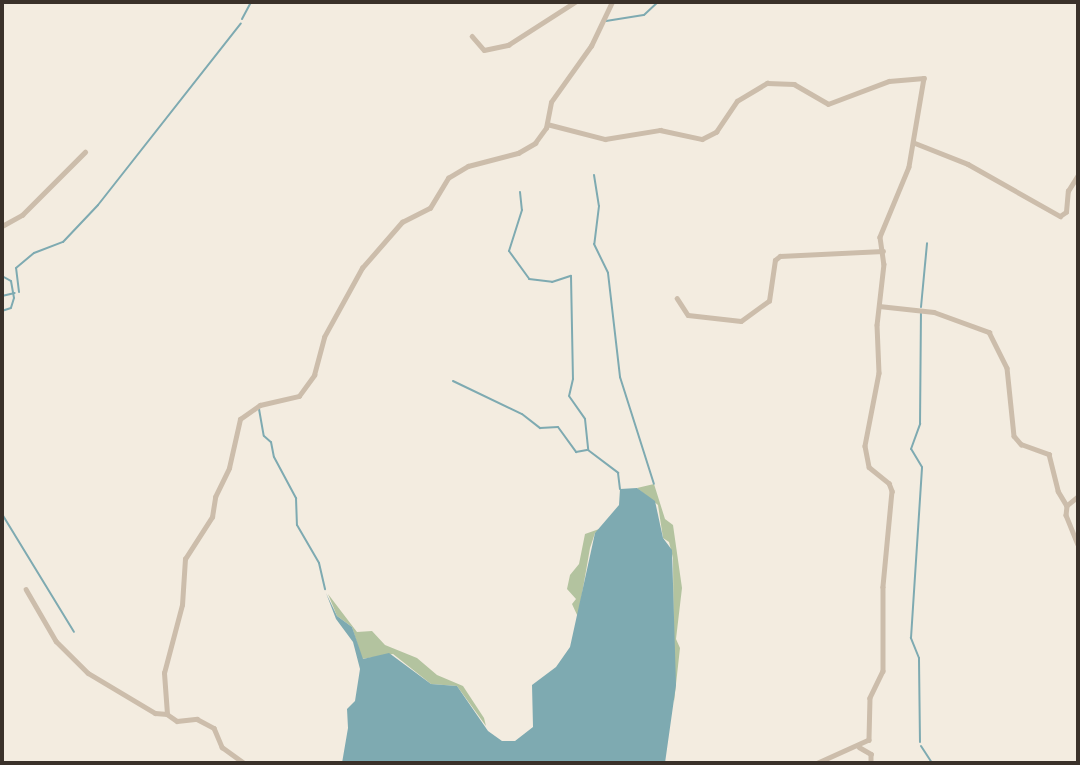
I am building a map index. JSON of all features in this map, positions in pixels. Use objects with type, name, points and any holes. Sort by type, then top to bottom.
[{"type":"street","points":[[472,36],[484,50],[508,46],[575,2]]},
{"type":"street","points":[[167,714],[164,673],[182,605],[185,559],[212,517],[240,419],[256,407],[295,399],[304,391],[314,375],[324,337],[358,274],[402,222],[430,208],[452,175],[524,151],[547,124],[551,102],[591,46],[612,2]]},
{"type":"street","points":[[547,124],[605,139],[660,130],[702,139],[716,132],[737,101],[767,83],[794,83],[828,104],[889,81],[924,78],[915,143],[881,231],[883,251],[879,306],[879,373],[865,452],[869,467],[891,487],[892,520],[883,587],[883,671],[870,698],[871,736],[859,747],[818,763]]},
{"type":"street","points":[[915,143],[968,164],[1060,216],[1066,212],[1068,191],[1078,175]]},
{"type":"street","points":[[2,226],[22,215],[85,152]]},
{"type":"street","points":[[677,298],[688,315],[741,321],[769,301],[775,260],[780,256],[883,251]]},
{"type":"street","points":[[879,306],[934,312],[989,332],[1007,368],[1014,436],[1021,444],[1049,454],[1058,491],[1067,506],[1068,527],[1078,544]]},
{"type":"street","points":[[1067,506],[1078,497]]},
{"type":"street","points":[[26,589],[56,640],[88,673],[155,713],[167,714],[177,721],[197,719],[214,728],[222,747],[244,763]]},
{"type":"street","points":[[859,747],[871,754],[871,763]]},
{"type":"green space","points":[[654,484],[665,519],[673,525],[682,588],[676,639],[680,648],[674,702],[673,558],[669,542],[663,538],[658,505],[637,488]]},
{"type":"green space","points":[[602,528],[595,533],[590,548],[578,617],[572,604],[576,599],[567,589],[570,575],[579,564],[585,534]]},
{"type":"green space","points":[[328,594],[357,632],[372,631],[385,645],[417,658],[437,675],[463,686],[484,718],[486,726],[457,686],[431,684],[393,654],[362,659],[352,627],[337,616]]},
{"type":"water","points":[[637,488],[655,501],[663,538],[672,550],[676,685],[665,763],[342,763],[348,728],[347,709],[355,701],[360,669],[353,642],[336,619],[326,593],[337,616],[352,627],[363,659],[389,653],[431,684],[457,686],[488,731],[502,741],[515,741],[533,727],[532,685],[556,667],[570,647],[595,533],[619,505],[620,489]]},
{"type":"waterway","points":[[242,19],[251,2]]},
{"type":"waterway","points":[[606,21],[644,15],[658,2]]},
{"type":"waterway","points":[[19,292],[16,268],[34,253],[63,242],[98,205],[241,23]]},
{"type":"waterway","points":[[594,175],[599,206],[594,244],[608,273],[620,377],[654,484]]},
{"type":"waterway","points":[[520,192],[522,210],[509,251],[529,279],[552,282],[571,276],[573,379],[569,396],[585,419],[588,450],[618,473],[620,489]]},
{"type":"waterway","points":[[921,307],[927,243]]},
{"type":"waterway","points":[[2,276],[11,281],[14,298],[11,308],[2,311]]},
{"type":"waterway","points":[[2,296],[15,293]]},
{"type":"waterway","points":[[920,742],[919,658],[911,638],[922,467],[911,449],[920,424],[921,313]]},
{"type":"waterway","points":[[453,381],[522,414],[540,428],[558,427],[576,452],[587,450]]},
{"type":"waterway","points":[[259,409],[264,436],[271,442],[274,457],[296,498],[297,525],[319,563],[325,589]]},
{"type":"waterway","points":[[2,514],[74,632]]},
{"type":"waterway","points":[[921,746],[932,763]]}]
